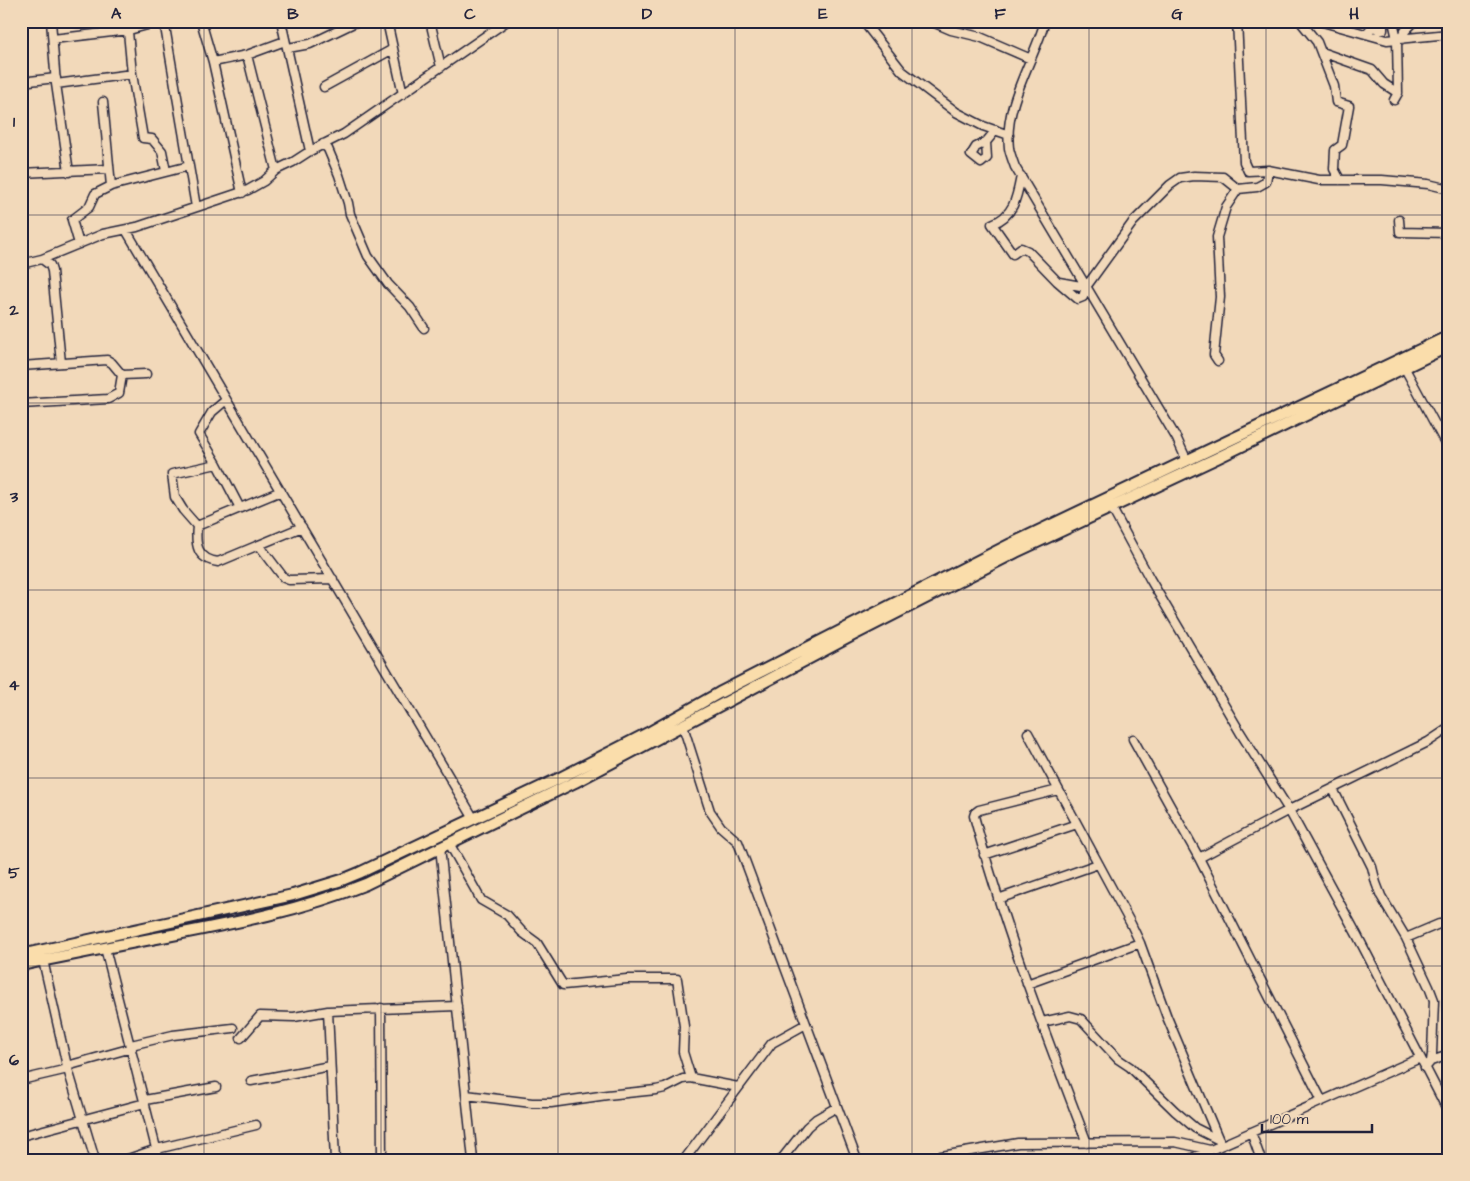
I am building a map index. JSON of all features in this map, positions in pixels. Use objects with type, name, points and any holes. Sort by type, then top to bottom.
[{"type":"main road","points":[[21,955],[293,895],[342,880],[474,820],[630,742],[718,693],[1011,544],[1109,503],[1402,363],[1449,336]]},
{"type":"main road","points":[[21,965],[234,923],[332,898],[390,873],[575,782],[1187,461],[1402,363],[1449,346]]},
{"type":"street","points":[[51,21],[56,81],[69,172]]},
{"type":"street","points":[[53,39],[128,25],[163,21],[196,207]]},
{"type":"street","points":[[201,21],[213,62],[242,192]]},
{"type":"street","points":[[281,21],[310,151]]},
{"type":"street","points":[[213,62],[286,45],[310,44],[358,21]]},
{"type":"street","points":[[387,21],[403,94]]},
{"type":"street","points":[[430,21],[441,67]]},
{"type":"street","points":[[21,264],[43,258],[103,234],[126,230],[242,192],[264,181],[276,170],[344,134],[507,21]]},
{"type":"street","points":[[863,21],[902,71],[956,112],[983,126],[1009,134]]},
{"type":"street","points":[[930,21],[952,30],[980,37],[1031,59]]},
{"type":"street","points":[[1038,21],[1040,36]]},
{"type":"street","points":[[1045,21],[1012,104],[1009,126],[1009,150],[1021,176],[1177,439],[1187,461]]},
{"type":"street","points":[[1237,21],[1244,162],[1248,171],[1268,170],[1319,180],[1428,184],[1449,189]]},
{"type":"street","points":[[1300,21],[1317,42],[1334,86],[1336,102],[1349,106],[1342,144],[1336,150],[1334,169],[1340,180]]},
{"type":"street","points":[[1319,21],[1387,40],[1449,34]]},
{"type":"street","points":[[1366,34],[1373,26],[1383,30],[1383,21]]},
{"type":"street","points":[[1321,52],[1372,70],[1396,96],[1399,39],[1393,21]]},
{"type":"street","points":[[1399,39],[1414,21]]},
{"type":"street","points":[[128,25],[132,74],[142,138],[152,138],[162,151],[166,170]]},
{"type":"street","points":[[324,87],[393,49]]},
{"type":"street","points":[[247,55],[276,170]]},
{"type":"street","points":[[21,82],[56,81],[132,74]]},
{"type":"street","points":[[103,102],[111,186]]},
{"type":"street","points":[[986,142],[996,130]]},
{"type":"street","points":[[323,144],[328,149],[339,175],[350,214],[368,256],[388,284],[410,307],[424,328]]},
{"type":"street","points":[[79,244],[72,220],[89,207],[95,194],[111,186],[166,170],[189,166]]},
{"type":"street","points":[[21,173],[109,169]]},
{"type":"street","points":[[1021,176],[1016,201],[1000,221],[992,224],[1013,254],[1021,248],[1028,251],[1057,281],[1078,299],[1083,297],[1086,286],[1132,222],[1170,185],[1180,178],[1194,176],[1223,177],[1238,189],[1257,187],[1266,182],[1268,170]]},
{"type":"street","points":[[1218,361],[1214,355],[1220,297],[1217,237],[1226,207],[1238,189]]},
{"type":"street","points":[[1399,220],[1400,232],[1449,233]]},
{"type":"street","points":[[126,230],[474,820]]},
{"type":"street","points":[[43,258],[50,265],[52,271],[61,363]]},
{"type":"street","points":[[1057,281],[1086,286]]},
{"type":"street","points":[[21,366],[107,360],[122,375],[119,393],[108,399],[21,404]]},
{"type":"street","points":[[1402,363],[1449,450]]},
{"type":"street","points":[[122,375],[146,374]]},
{"type":"street","points":[[226,400],[212,412],[199,434],[240,508]]},
{"type":"street","points":[[217,464],[172,474],[175,497],[197,526],[197,547],[204,557],[210,561],[218,562],[302,527]]},
{"type":"street","points":[[197,526],[281,490]]},
{"type":"street","points":[[1109,503],[1150,579],[1240,732],[1289,810],[1358,935],[1449,1113]]},
{"type":"street","points":[[259,545],[284,578],[289,580],[333,579]]},
{"type":"street","points":[[683,726],[710,811],[722,827],[738,842],[857,1160]]},
{"type":"street","points":[[1199,858],[1289,810],[1428,742],[1449,728]]},
{"type":"street","points":[[1028,733],[1140,943],[1167,1017],[1220,1143]]},
{"type":"street","points":[[1133,739],[1199,858],[1322,1101]]},
{"type":"street","points":[[1333,789],[1372,867],[1381,896],[1406,938],[1434,1000],[1434,1040],[1431,1062]]},
{"type":"street","points":[[1058,790],[979,810],[974,816],[984,855],[1027,984],[1087,1143]]},
{"type":"street","points":[[984,855],[1077,824]]},
{"type":"street","points":[[445,845],[457,1006],[473,1160]]},
{"type":"street","points":[[445,845],[480,900],[507,915],[522,932],[537,944],[563,985],[627,979],[677,979],[684,1026],[683,1052],[690,1078]]},
{"type":"street","points":[[998,899],[1098,864]]},
{"type":"street","points":[[1406,938],[1440,924],[1448,926],[1449,929]]},
{"type":"street","points":[[1027,984],[1140,943]]},
{"type":"street","points":[[105,948],[159,1160]]},
{"type":"street","points":[[43,960],[68,1067],[95,1160]]},
{"type":"street","points":[[241,1038],[260,1016],[294,1017],[328,1011],[457,1006]]},
{"type":"street","points":[[381,1008],[382,1160]]},
{"type":"street","points":[[328,1011],[334,1160]]},
{"type":"street","points":[[1042,1022],[1070,1016],[1081,1019],[1118,1059],[1130,1067],[1175,1111],[1195,1128],[1220,1143]]},
{"type":"street","points":[[684,1160],[772,1043],[806,1024]]},
{"type":"street","points":[[21,1080],[173,1035],[233,1028]]},
{"type":"street","points":[[1425,1068],[1431,1062],[1449,1055]]},
{"type":"street","points":[[1188,1160],[1220,1143],[1251,1132],[1420,1058]]},
{"type":"street","points":[[251,1081],[330,1066]]},
{"type":"street","points":[[466,1095],[532,1103],[551,1103],[607,1094],[656,1090],[666,1088],[683,1078],[738,1087]]},
{"type":"street","points":[[21,1136],[145,1101],[216,1088]]},
{"type":"street","points":[[781,1160],[807,1127],[816,1119],[837,1107]]},
{"type":"street","points":[[125,1160],[157,1149],[256,1125]]},
{"type":"street","points":[[1251,1132],[1261,1160]]},
{"type":"street","points":[[918,1160],[1018,1143],[1175,1142],[1210,1150]]},
{"type":"street","points":[[21,1149],[24,1160]]}]
